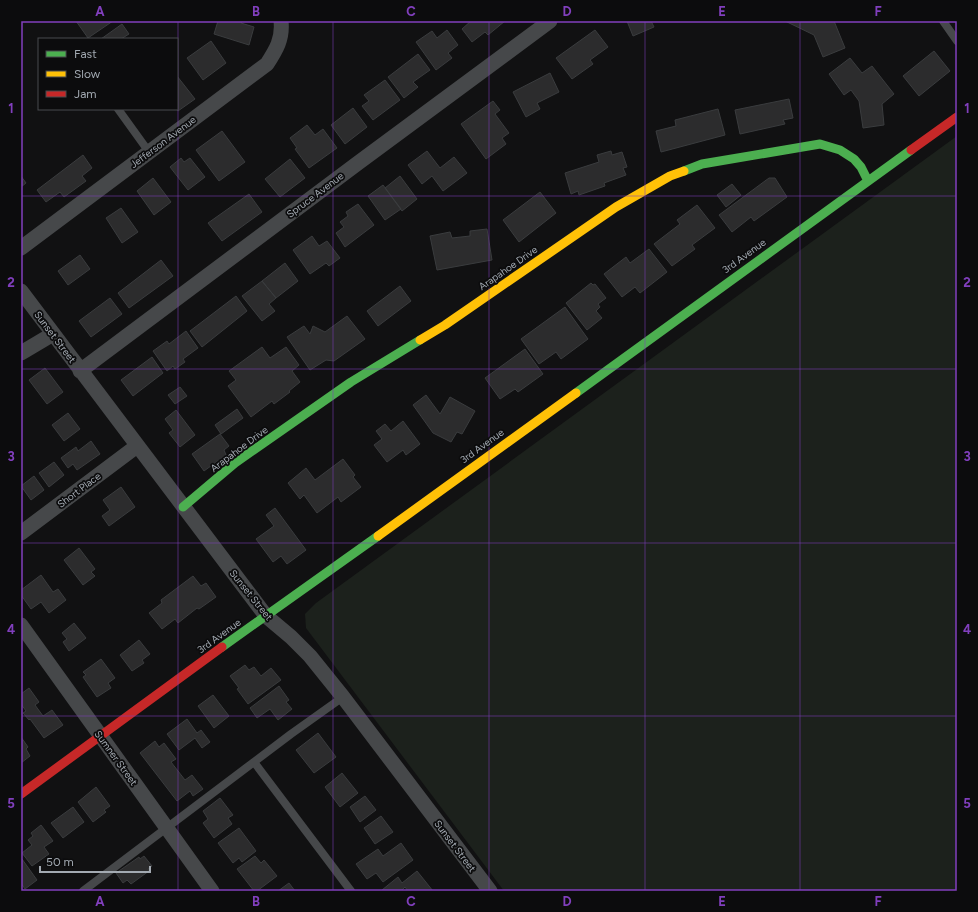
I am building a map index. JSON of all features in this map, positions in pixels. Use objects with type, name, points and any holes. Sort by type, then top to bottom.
[{"type":"street","name":"Jefferson Avenue","points":[[21,248],[267,64],[278,48],[282,29],[281,21]]},
{"type":"street","name":"Spruce Avenue","points":[[80,371],[550,21]]},
{"type":"street","name":"3rd Avenue","points":[[21,794],[957,117]]},
{"type":"street","name":"Arapahoe Drive","points":[[183,507],[235,463],[351,382],[445,325],[616,207],[670,176],[702,164],[820,144],[840,150],[854,159],[861,167],[868,181]]},
{"type":"street","name":"Sunset Street","points":[[21,291],[266,616],[291,637],[310,656],[490,891]]},
{"type":"street","points":[[21,353],[53,334]]},
{"type":"street","name":"Short Place","points":[[21,533],[137,446]]},
{"type":"street","name":"Sumner Street","points":[[21,625],[166,829],[212,891]]},
{"type":"lane","points":[[943,21],[957,41]]},
{"type":"lane","points":[[119,110],[149,152]]},
{"type":"lane","points":[[83,891],[254,762],[343,698]]},
{"type":"lane","points":[[254,762],[351,891]]},
{"type":"shaded area","points":[[957,136],[957,891],[504,891],[306,628],[305,614],[316,603]]},
{"type":"building","points":[[76,21],[113,21],[88,38]]},
{"type":"building","points":[[218,21],[242,21],[241,23],[254,27],[249,45],[214,34]]},
{"type":"building","points":[[471,21],[505,21],[488,35],[485,32],[472,42],[462,29]]},
{"type":"building","points":[[627,21],[651,21],[654,27],[633,36]]},
{"type":"building","points":[[785,21],[834,21],[845,48],[823,57],[814,35]]},
{"type":"building","points":[[122,24],[129,34],[123,38],[102,38]]},
{"type":"building","points":[[447,30],[458,45],[448,53],[452,58],[436,70],[416,42],[432,31],[437,38]]},
{"type":"building","points":[[595,30],[608,47],[590,60],[593,64],[572,79],[556,58]]},
{"type":"building","points":[[211,41],[226,63],[203,80],[187,58]]},
{"type":"building","points":[[934,51],[950,71],[919,96],[903,76]]},
{"type":"building","points":[[418,54],[430,70],[413,82],[418,87],[404,98],[388,77]]},
{"type":"building","points":[[850,58],[862,73],[872,66],[894,94],[882,104],[884,125],[863,128],[859,101],[851,90],[844,95],[829,74]]},
{"type":"building","points":[[550,73],[559,92],[537,103],[540,109],[526,117],[513,92]]},
{"type":"building","points":[[178,77],[195,99],[178,110]]},
{"type":"building","points":[[385,80],[400,100],[373,120],[362,106],[369,101],[364,95]]},
{"type":"building","points":[[789,99],[793,118],[783,120],[785,124],[740,134],[735,110]]},
{"type":"building","points":[[493,101],[500,110],[495,114],[509,133],[502,138],[506,144],[486,159],[461,124]]},
{"type":"building","points":[[353,108],[367,127],[345,144],[331,125]]},
{"type":"building","points":[[718,109],[725,135],[661,152],[656,131],[676,126],[675,120]]},
{"type":"building","points":[[307,125],[315,135],[323,129],[337,148],[309,168],[295,149],[297,148],[290,138]]},
{"type":"building","points":[[222,131],[245,162],[219,181],[196,150]]},
{"type":"building","points":[[427,151],[440,168],[454,157],[467,173],[443,191],[432,176],[422,184],[408,165]]},
{"type":"building","points":[[611,151],[612,155],[622,152],[627,167],[623,168],[626,175],[604,183],[605,186],[579,195],[578,191],[571,194],[565,173],[599,162],[597,155]]},
{"type":"building","points":[[83,155],[92,168],[82,176],[86,181],[64,197],[60,192],[46,202],[37,190]]},
{"type":"building","points":[[181,158],[184,162],[190,158],[205,177],[188,190],[170,167]]},
{"type":"building","points":[[290,159],[305,178],[280,197],[265,179]]},
{"type":"building","points":[[21,176],[26,183],[21,187]]},
{"type":"building","points":[[400,176],[417,199],[402,211],[385,188]]},
{"type":"building","points":[[153,178],[171,202],[154,215],[137,191]]},
{"type":"building","points":[[769,178],[775,178],[787,197],[754,221],[751,217],[732,232],[719,215]]},
{"type":"building","points":[[732,184],[741,195],[726,207],[717,195]]},
{"type":"building","points":[[383,185],[401,209],[385,220],[368,196]]},
{"type":"building","points":[[540,192],[556,213],[519,242],[503,220]]},
{"type":"building","points":[[249,194],[262,212],[222,241],[208,223]]},
{"type":"building","points":[[358,204],[374,225],[345,247],[336,233],[344,227],[340,222],[348,216],[346,212]]},
{"type":"building","points":[[697,205],[715,228],[692,245],[695,249],[672,266],[654,244],[680,224],[677,220]]},
{"type":"building","points":[[121,208],[138,232],[122,243],[106,218]]},
{"type":"building","points":[[487,229],[492,260],[437,270],[430,236],[450,232],[452,238],[470,236],[470,231]]},
{"type":"building","points":[[312,236],[319,246],[327,241],[340,258],[329,266],[326,263],[310,274],[293,250]]},
{"type":"building","points":[[649,249],[667,272],[640,293],[635,287],[622,297],[604,274],[626,257],[630,263]]},
{"type":"building","points":[[80,255],[90,269],[68,285],[58,271]]},
{"type":"building","points":[[161,260],[173,276],[129,308],[118,293]]},
{"type":"building","points":[[285,263],[298,281],[276,298],[262,281]]},
{"type":"building","points":[[262,281],[276,298],[269,304],[275,311],[262,321],[242,296]]},
{"type":"building","points":[[591,283],[593,285],[595,284],[606,298],[598,304],[600,307],[596,311],[602,318],[587,330],[566,303]]},
{"type":"building","points":[[400,286],[411,301],[378,326],[367,311]]},
{"type":"building","points":[[236,296],[247,311],[202,347],[190,331]]},
{"type":"building","points":[[110,298],[122,314],[91,337],[79,321]]},
{"type":"building","points":[[565,307],[588,339],[561,359],[556,352],[539,364],[521,339]]},
{"type":"building","points":[[347,316],[365,339],[334,361],[326,360],[310,370],[287,337],[304,326],[310,334],[313,326],[325,332]]},
{"type":"building","points":[[186,331],[198,348],[183,359],[185,362],[175,369],[173,366],[167,371],[153,351],[167,341],[169,344]]},
{"type":"building","points":[[262,347],[270,358],[286,347],[299,365],[292,371],[300,382],[274,404],[272,401],[251,417],[228,386],[236,380],[229,371]]},
{"type":"building","points":[[525,349],[543,374],[518,392],[515,389],[500,399],[485,378]]},
{"type":"building","points":[[152,357],[163,373],[133,396],[121,380]]},
{"type":"building","points":[[45,368],[63,392],[47,404],[29,380]]},
{"type":"building","points":[[180,387],[187,396],[175,404],[168,395]]},
{"type":"building","points":[[426,395],[440,414],[450,397],[475,411],[462,434],[457,432],[451,442],[433,433],[413,405]]},
{"type":"building","points":[[237,409],[243,418],[221,434],[215,425]]},
{"type":"building","points":[[176,410],[195,435],[180,447],[169,433],[173,430],[165,419]]},
{"type":"building","points":[[68,413],[80,429],[64,441],[52,425]]},
{"type":"building","points":[[403,421],[420,444],[406,455],[403,450],[387,462],[374,445],[382,439],[376,431],[385,424],[391,431]]},
{"type":"building","points":[[220,434],[229,446],[224,450],[226,455],[204,471],[192,454]]},
{"type":"building","points":[[91,441],[100,454],[77,470],[73,464],[68,468],[61,458],[76,447],[78,451]]},
{"type":"building","points":[[343,459],[355,475],[353,477],[361,487],[341,502],[338,497],[317,513],[304,495],[300,499],[288,483],[306,468],[315,480]]},
{"type":"building","points":[[54,462],[64,475],[49,487],[39,473]]},
{"type":"building","points":[[34,476],[44,490],[31,500],[21,486]]},
{"type":"building","points":[[121,487],[135,507],[109,526],[102,516],[110,510],[103,500]]},
{"type":"building","points":[[275,508],[306,550],[287,564],[281,556],[273,562],[256,539],[274,526],[266,515]]},
{"type":"building","points":[[79,548],[95,569],[91,572],[95,576],[83,585],[64,560]]},
{"type":"building","points":[[41,575],[53,592],[58,589],[66,600],[49,613],[41,602],[31,609],[21,595],[21,590]]},
{"type":"building","points":[[193,576],[201,586],[206,583],[216,597],[199,609],[197,608],[178,623],[175,619],[162,629],[149,613],[162,603],[161,600]]},
{"type":"building","points":[[74,623],[86,638],[69,651],[63,642],[67,639],[62,633]]},
{"type":"building","points":[[139,640],[150,654],[142,660],[144,663],[132,671],[120,655]]},
{"type":"building","points":[[101,659],[115,678],[108,683],[111,688],[97,697],[83,677],[86,675],[83,672]]},
{"type":"building","points":[[245,665],[249,670],[254,667],[261,676],[271,668],[281,680],[248,704],[230,676]]},
{"type":"building","points":[[279,686],[289,700],[286,702],[292,709],[278,720],[270,709],[257,718],[250,708]]},
{"type":"building","points":[[29,688],[39,702],[35,705],[43,716],[52,710],[63,725],[44,738],[30,719],[29,720],[23,713],[26,711],[21,704],[21,694]]},
{"type":"building","points":[[213,695],[229,716],[214,728],[198,706]]},
{"type":"building","points":[[187,719],[197,733],[201,730],[210,742],[202,748],[195,738],[179,750],[167,734]]},
{"type":"building","points":[[318,733],[336,757],[314,773],[296,750]]},
{"type":"building","points":[[21,737],[28,747],[26,749],[30,756],[21,763]]},
{"type":"building","points":[[155,741],[159,747],[164,743],[176,759],[171,762],[185,780],[192,775],[203,789],[193,796],[190,791],[177,801],[140,753]]},
{"type":"building","points":[[342,773],[358,793],[340,807],[325,787]]},
{"type":"building","points":[[96,787],[110,806],[104,810],[106,812],[93,822],[78,802]]},
{"type":"building","points":[[365,796],[376,810],[360,822],[350,807]]},
{"type":"building","points":[[220,798],[233,815],[228,818],[232,824],[214,838],[203,823],[208,819],[203,811]]},
{"type":"building","points":[[73,807],[84,822],[63,838],[51,823]]},
{"type":"building","points":[[381,816],[393,832],[375,844],[364,828]]},
{"type":"building","points":[[41,825],[53,841],[44,847],[49,854],[32,866],[22,853],[32,845],[28,840],[33,836],[31,833]]},
{"type":"building","points":[[239,828],[256,851],[242,862],[239,858],[233,863],[218,843]]},
{"type":"building","points":[[401,843],[413,860],[383,882],[376,873],[367,879],[356,864],[378,849],[383,856]]},
{"type":"building","points":[[144,856],[152,866],[148,869],[149,871],[131,884],[127,880],[123,883],[116,873],[139,857],[140,859]]},
{"type":"building","points":[[255,856],[261,863],[264,860],[277,876],[257,891],[254,891],[237,869]]},
{"type":"building","points":[[22,859],[37,880],[25,889],[21,883]]},
{"type":"building","points":[[417,871],[433,891],[408,891],[405,887],[401,891],[382,890],[398,877],[402,883]]},
{"type":"building","points":[[289,883],[295,891],[278,891]]},
{"type":"traffic: fast","points":[[684,171],[702,164],[820,144],[840,150],[854,159],[861,167],[868,181]]},
{"type":"traffic: fast","points":[[576,393],[911,150]]},
{"type":"traffic: fast","points":[[183,507],[235,463],[351,382],[420,340]]},
{"type":"traffic: fast","points":[[222,647],[378,536]]},
{"type":"traffic: slow","points":[[420,340],[445,325],[616,207],[670,176],[684,171]]},
{"type":"traffic: slow","points":[[378,536],[576,393]]},
{"type":"traffic: jam","points":[[911,150],[957,117]]},
{"type":"traffic: jam","points":[[21,794],[222,647]]}]
